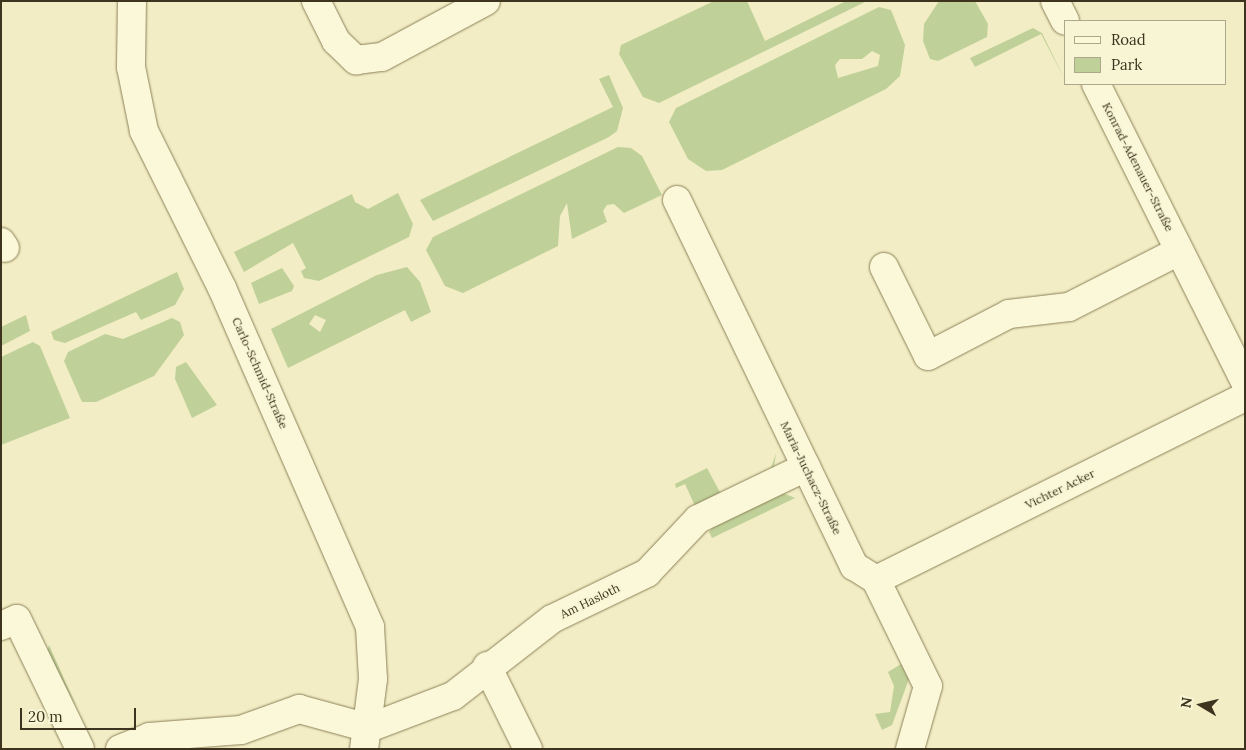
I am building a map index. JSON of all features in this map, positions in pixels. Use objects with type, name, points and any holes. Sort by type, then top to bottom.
[{"type":"street","name":"Carlo-Schmid-Straße","points":[[132,1],[131,67],[144,131],[222,288],[370,627],[366,738]]},
{"type":"street","points":[[316,1],[336,42],[356,60],[382,57],[486,1]]},
{"type":"street","name":"Konrad-Adenauer-Straße","points":[[1096,85],[1245,381]]},
{"type":"street","name":"Maria-Juchacz-Straße","points":[[677,200],[854,566],[876,580]]},
{"type":"street","points":[[884,267],[928,356],[1009,314],[1069,306],[1179,250]]},
{"type":"street","name":"Vichter Acker","points":[[876,580],[1245,397]]},
{"type":"street","name":"Am Hasloth","points":[[366,738],[453,696],[487,666],[552,619],[647,573],[698,519],[806,467]]},
{"type":"street","points":[[876,580],[928,686],[910,749]]},
{"type":"street","points":[[1,626],[17,619],[80,749]]},
{"type":"street","points":[[487,666],[528,749]]},
{"type":"street","points":[[120,749],[148,736],[241,730],[299,709],[366,738]]},
{"type":"green space","points":[[714,1],[747,1],[765,41],[846,1],[867,1],[659,103],[643,97],[619,54],[621,45]]},
{"type":"green space","points":[[939,1],[975,1],[988,24],[987,37],[938,61],[930,59],[923,41],[924,24]]},
{"type":"green space","points":[[879,7],[891,10],[905,45],[900,76],[886,89],[722,170],[706,171],[688,159],[669,122],[676,108]],"holes":[[[872,51],[880,55],[878,66],[838,78],[835,65],[840,59],[862,59]]]},
{"type":"green space","points":[[1033,28],[1042,33],[1064,78],[1041,34],[975,67],[970,58]]},
{"type":"green space","points":[[609,75],[623,108],[617,131],[609,137],[433,221],[420,200],[613,107],[599,79]]},
{"type":"green space","points":[[618,147],[631,148],[642,156],[662,195],[624,213],[614,204],[607,205],[603,211],[607,222],[572,239],[567,203],[560,216],[558,246],[463,293],[445,286],[426,250],[433,237]]},
{"type":"green space","points":[[398,193],[413,224],[409,237],[319,281],[304,278],[301,271],[306,268],[293,243],[244,272],[234,252],[352,194],[355,202],[368,209]]},
{"type":"green space","points":[[407,267],[420,282],[431,312],[411,322],[405,310],[288,368],[271,329],[377,275]],"holes":[[[315,315],[326,320],[320,332],[309,324]]]},
{"type":"green space","points":[[282,268],[294,286],[292,291],[259,304],[251,283]]},
{"type":"green space","points":[[177,272],[184,289],[175,305],[141,320],[136,312],[65,343],[54,340],[51,332]]},
{"type":"green space","points":[[26,315],[30,331],[1,346],[1,327]]},
{"type":"green space","points":[[172,318],[180,322],[184,335],[154,376],[96,402],[82,402],[64,361],[68,352],[105,334],[123,339]]},
{"type":"green space","points":[[33,342],[40,346],[70,418],[1,445],[1,357]]},
{"type":"green space","points":[[186,362],[217,405],[192,418],[175,379],[176,367]]},
{"type":"green space","points":[[776,453],[774,467],[753,478],[771,468]]},
{"type":"green space","points":[[707,468],[721,493],[695,506],[685,484],[676,488],[675,484]]},
{"type":"green space","points":[[753,478],[721,494],[721,493]]},
{"type":"green space","points":[[783,493],[795,498],[712,538],[709,532],[714,526]]},
{"type":"green space","points":[[49,645],[65,681],[78,709],[47,652]]},
{"type":"green space","points":[[901,664],[909,679],[892,725],[882,730],[875,714],[890,712],[894,686],[888,672]]}]
